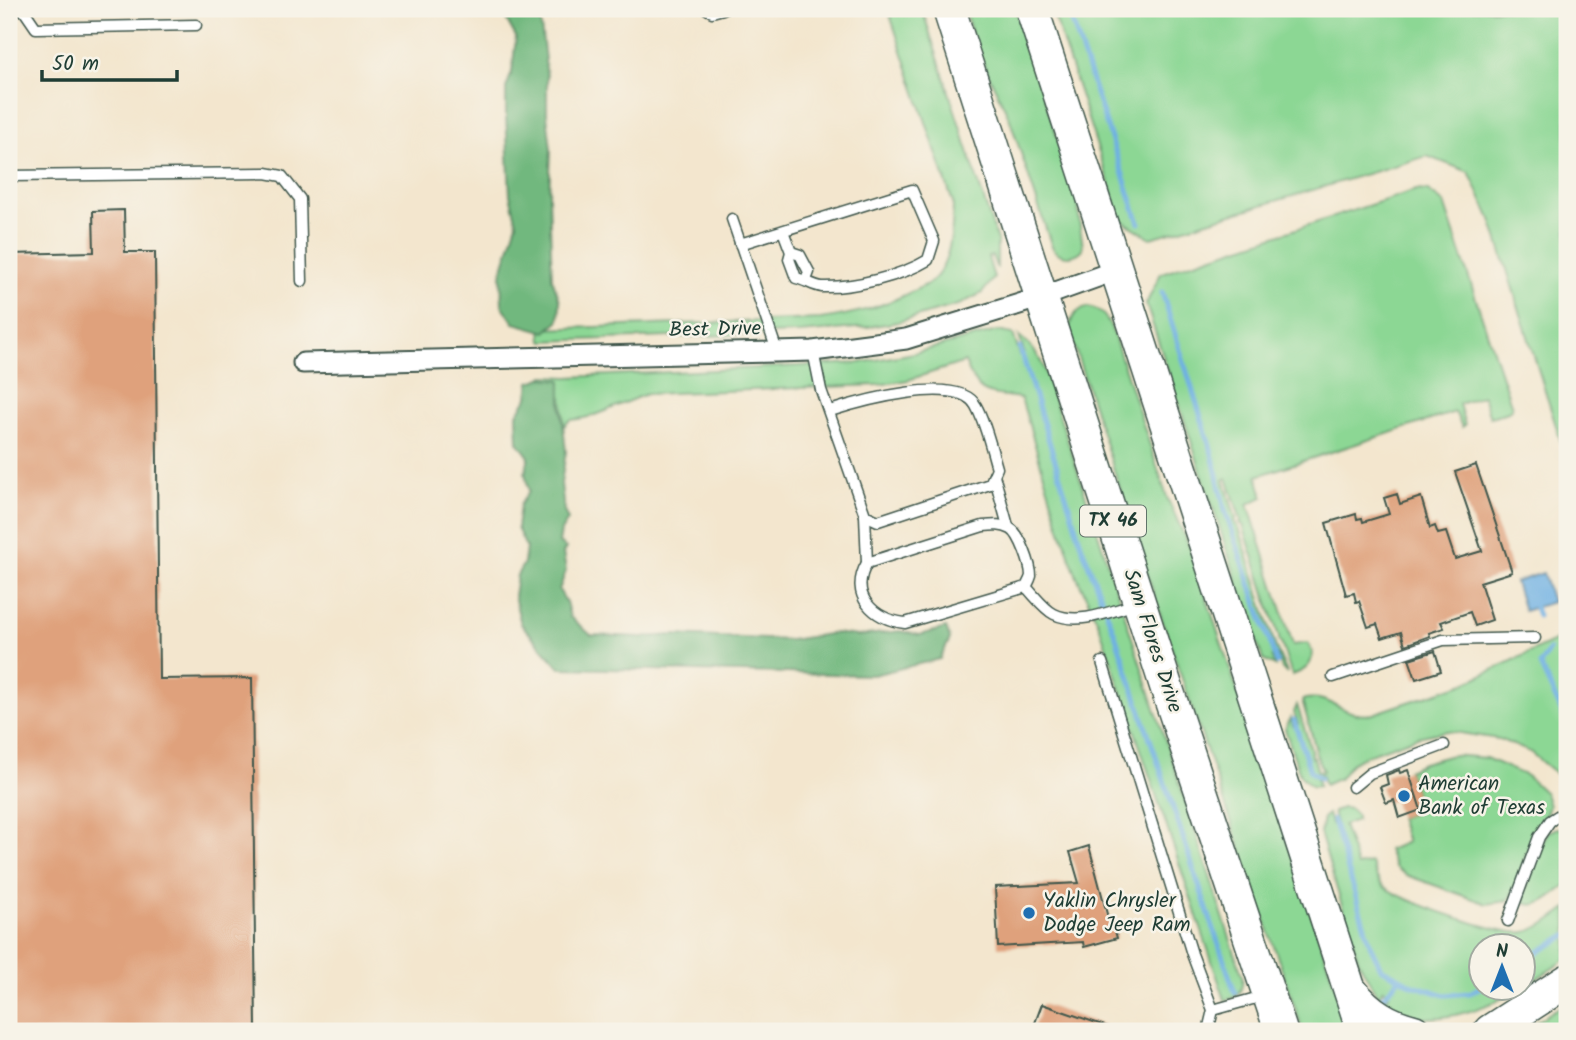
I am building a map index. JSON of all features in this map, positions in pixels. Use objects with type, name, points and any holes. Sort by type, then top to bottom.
[{"type":"main road","name":"Sam Flores Drive","points":[[948,9],[1282,1031]]},
{"type":"main road","points":[[1032,9],[1363,1031]]},
{"type":"main road","points":[[1490,1031],[1567,981]]},
{"type":"main road","points":[[1347,983],[1358,1000],[1375,1015],[1414,1031]]},
{"type":"street","name":"Best Drive","points":[[303,363],[813,351],[906,339],[1042,297],[1117,270]]},
{"type":"lane","points":[[23,9],[36,29],[196,24]]},
{"type":"lane","points":[[9,176],[266,173],[282,177],[300,199],[302,281]]},
{"type":"lane","points":[[740,244],[912,190],[934,241],[928,260],[919,266],[864,283],[819,287],[806,280],[809,272],[800,256],[792,251],[783,231]]},
{"type":"lane","points":[[732,219],[777,351]]},
{"type":"lane","points":[[813,351],[821,390],[865,515],[867,563],[860,583],[865,602],[874,613],[890,621],[905,623],[1026,587],[1031,578],[1027,557],[1016,531],[1008,526],[983,526],[867,563]]},
{"type":"lane","points":[[830,411],[868,399],[935,391],[958,392],[975,403],[997,468],[990,484],[878,521],[865,515]]},
{"type":"lane","points":[[994,475],[1008,526]]},
{"type":"lane","points":[[1026,587],[1052,614],[1070,618],[1089,617],[1140,603]]},
{"type":"lane","points":[[1333,677],[1443,640],[1535,638]]},
{"type":"lane","points":[[1102,663],[1192,954],[1213,1010],[1208,1031]]},
{"type":"lane","points":[[1353,787],[1370,774],[1444,745]]},
{"type":"lane","points":[[1507,921],[1539,836],[1550,821],[1567,810]]},
{"type":"lane","points":[[1213,1010],[1270,995]]},
{"type":"green space","points":[[505,9],[539,9],[547,77],[551,149],[549,196],[552,278],[560,301],[559,320],[546,332],[514,323],[502,305],[501,275],[517,223],[510,195],[506,115],[506,88],[512,72],[516,37],[506,19]]},
{"type":"green space","points":[[888,9],[922,9],[997,240],[997,269],[992,256],[988,257],[994,278],[982,293],[961,304],[898,322],[868,327],[800,333],[542,341],[541,329],[821,319],[879,306],[933,280],[947,255],[953,203]]},
{"type":"green space","points":[[964,9],[1015,9],[1079,203],[1083,249],[1071,256],[1063,255],[1052,247],[1009,117],[978,53]]},
{"type":"green space","points":[[1052,9],[1567,9],[1567,461],[1491,219],[1469,172],[1427,156],[1151,238],[1121,220]]},
{"type":"green space","points":[[1416,190],[1428,191],[1444,203],[1512,407],[1508,412],[1490,417],[1483,396],[1459,404],[1465,425],[1462,427],[1455,412],[1257,476],[1263,497],[1248,504],[1293,645],[1308,643],[1312,652],[1307,667],[1292,675],[1227,478],[1224,480],[1236,519],[1234,521],[1239,528],[1275,645],[1287,673],[1282,669],[1277,655],[1272,657],[1275,666],[1263,660],[1146,304],[1161,273]]},
{"type":"green space","points":[[1088,307],[1102,314],[1111,327],[1168,500],[1190,548],[1350,1031],[1303,1031],[1165,629],[1069,330],[1074,315]]},
{"type":"green space","points":[[997,331],[1013,334],[1020,355],[1024,352],[1019,336],[1023,339],[1034,350],[1044,368],[1242,975],[1240,992],[1234,998],[1225,1000],[1098,622],[1077,577],[1059,525],[1021,398],[985,392],[975,382],[965,362],[908,380],[878,385],[647,394],[600,413],[570,420],[564,426],[562,397],[542,378],[859,363],[914,353]]},
{"type":"green space","points":[[542,378],[561,380],[566,452],[561,483],[564,511],[568,520],[561,531],[559,543],[566,548],[563,553],[566,571],[559,590],[570,617],[591,635],[790,640],[835,633],[858,636],[900,631],[920,635],[946,628],[950,639],[940,659],[873,675],[560,668],[521,624],[514,596],[526,547],[517,528],[520,505],[529,491],[525,473],[529,457],[518,442],[517,414],[528,397],[530,382]]},
{"type":"green space","points":[[1567,635],[1567,788],[1555,773],[1530,752],[1499,739],[1447,731],[1417,737],[1367,755],[1351,764],[1340,778],[1325,785],[1321,774],[1316,776],[1319,786],[1312,787],[1300,775],[1285,729],[1291,718],[1293,726],[1298,724],[1294,712],[1297,705],[1311,757],[1314,758],[1318,772],[1323,771],[1315,752],[1302,700],[1321,700],[1354,713],[1373,714],[1465,683]]},
{"type":"green space","points":[[1452,755],[1486,758],[1527,776],[1545,793],[1549,806],[1547,812],[1507,901],[1487,904],[1406,875],[1395,867],[1388,850],[1407,842],[1399,818],[1421,810],[1408,770]]},
{"type":"green space","points":[[1342,808],[1350,809],[1357,816],[1357,820],[1343,825],[1357,866],[1371,863],[1383,886],[1409,900],[1452,916],[1514,932],[1468,932],[1468,1002],[1495,1002],[1456,1015],[1414,1018],[1412,1013],[1402,1015],[1383,1002],[1389,996],[1383,989],[1378,997],[1359,962],[1320,833],[1323,818],[1328,814],[1331,824],[1336,823],[1333,812]]},
{"type":"green space","points":[[1557,828],[1567,830],[1567,885],[1541,902],[1530,905],[1525,903],[1524,895],[1545,837],[1548,832]]},
{"type":"green space","points":[[1567,908],[1567,959],[1538,977],[1538,932],[1525,932],[1548,922]]},
{"type":"green space","points":[[1567,1002],[1567,1031],[1522,1031]]},
{"type":"water","points":[[1543,573],[1552,602],[1524,611],[1515,582]]},
{"type":"building","points":[[124,210],[125,252],[155,252],[159,679],[252,678],[256,1031],[9,1031],[9,254],[94,252],[93,211]]},
{"type":"building","points":[[1476,465],[1512,572],[1480,582],[1492,620],[1475,626],[1470,612],[1441,622],[1444,628],[1405,645],[1401,632],[1382,638],[1377,624],[1368,627],[1354,593],[1346,595],[1326,523],[1356,514],[1357,519],[1362,518],[1363,522],[1389,514],[1384,498],[1397,494],[1400,504],[1421,497],[1430,528],[1435,526],[1438,534],[1446,532],[1455,559],[1482,551],[1455,472]]},
{"type":"building","points":[[1435,651],[1441,671],[1416,679],[1409,659]]},
{"type":"building","name":"American Bank of Texas","points":[[1399,770],[1400,773],[1408,770],[1421,810],[1399,818],[1394,800],[1386,803],[1380,787],[1388,784],[1386,775]]},
{"type":"building","points":[[1089,846],[1108,918],[1111,917],[1117,938],[1084,947],[1083,942],[998,947],[995,887],[1079,883],[1070,852]]},
{"type":"building","points":[[1042,1004],[1114,1029],[1032,1031]]},
{"type":"waterway","points":[[1068,9],[1139,223]]},
{"type":"waterway","points":[[1162,292],[1211,449],[1225,510],[1277,663]]},
{"type":"waterway","points":[[1020,348],[1082,547],[1116,637],[1235,993]]},
{"type":"waterway","points":[[1535,607],[1538,616]]},
{"type":"waterway","points":[[1549,650],[1540,665],[1567,723]]},
{"type":"waterway","points":[[1294,720],[1310,771],[1320,778]]},
{"type":"waterway","points":[[1333,820],[1371,947],[1381,968],[1413,985],[1445,995],[1468,993]]},
{"type":"waterway","points":[[1538,953],[1567,935]]},
{"type":"waterway","points":[[1381,999],[1400,978]]},
{"type":"place","name":"American Bank of Texas","points":[[1404,796]]},
{"type":"place","name":"Yaklin Chrysler Dodge Jeep Ram","points":[[1029,913]]}]
